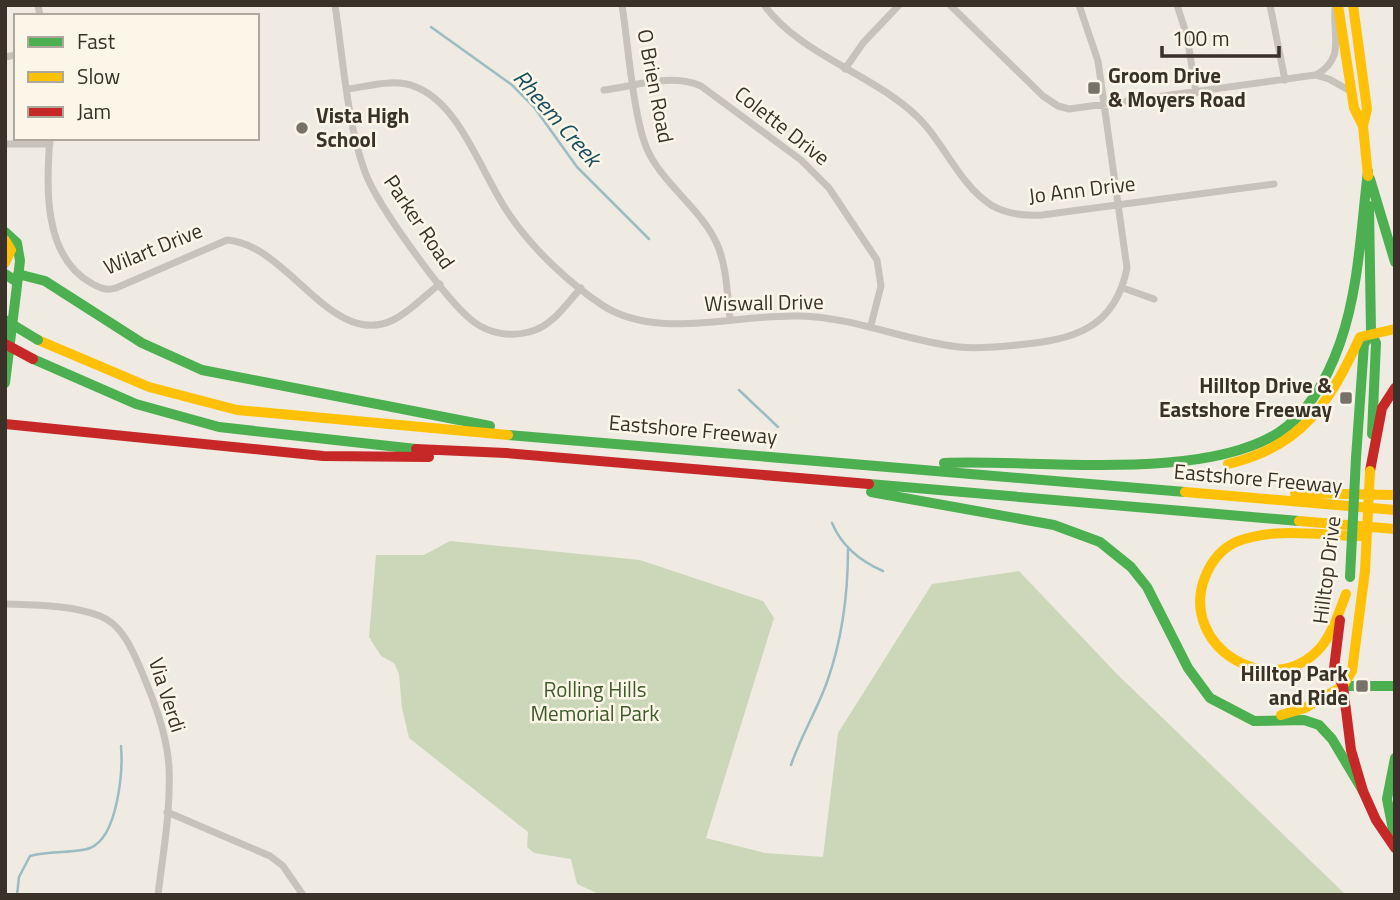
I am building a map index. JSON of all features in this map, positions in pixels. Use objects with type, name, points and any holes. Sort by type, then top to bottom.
[{"type":"main road","name":"Hilltop Drive","points":[[1336,5],[1354,108],[1363,125]]},
{"type":"main road","name":"Hilltop Drive","points":[[1343,686],[1352,671],[1365,571],[1376,343],[1371,332],[1368,171],[1363,125],[1367,109],[1353,5]]},
{"type":"main road","points":[[1368,171],[1385,237],[1395,262]]},
{"type":"main road","points":[[1161,464],[1220,458],[1257,444],[1290,421],[1320,386],[1335,357],[1345,325],[1368,171]]},
{"type":"main road","points":[[5,232],[17,243],[18,278],[5,383]]},
{"type":"main road","points":[[5,240],[11,250],[5,263]]},
{"type":"main road","points":[[5,274],[45,281],[142,344],[202,370],[551,437]]},
{"type":"main road","name":"Eastshore Freeway","points":[[5,320],[38,340],[141,385],[225,409],[408,429],[551,437],[1395,510]]},
{"type":"main road","points":[[887,466],[970,462],[1208,466],[1236,463],[1282,445],[1323,408],[1360,337],[1371,332],[1395,329]]},
{"type":"main road","name":"Hilltop Drive","points":[[1371,332],[1364,344],[1350,577],[1334,668],[1343,686],[1348,736],[1363,792],[1376,820],[1395,848]]},
{"type":"main road","name":"Eastshore Freeway","points":[[5,344],[136,404],[219,427],[410,449],[506,453],[1395,529]]},
{"type":"main road","points":[[1370,471],[1382,408],[1395,388]]},
{"type":"main road","points":[[5,424],[65,426],[327,459],[381,460],[506,453]]},
{"type":"main road","points":[[815,479],[1054,525],[1100,542],[1139,577],[1195,679],[1210,698],[1254,721],[1304,720],[1319,725],[1332,738],[1363,792]]},
{"type":"main road","points":[[1177,491],[1395,495]]},
{"type":"main road","points":[[1346,594],[1331,629],[1317,651],[1298,665],[1273,672],[1251,670],[1220,653],[1206,634],[1199,610],[1201,582],[1206,571],[1221,552],[1240,541],[1262,536],[1395,535]]},
{"type":"main road","points":[[1228,708],[1255,716],[1284,714],[1315,703],[1343,686],[1395,685]]},
{"type":"main road","points":[[1395,758],[1389,775],[1387,801],[1395,841]]},
{"type":"street","name":"Parker Road","points":[[335,5],[355,132],[370,182],[380,203],[440,284],[474,322],[496,333],[515,335],[532,332],[548,323],[580,288]]},
{"type":"street","name":"O Brien Road","points":[[622,5],[646,145],[653,160],[704,221],[717,243],[725,275],[730,318]]},
{"type":"street","name":"Jo Ann Drive","points":[[764,5],[795,37],[914,114],[968,182],[991,205],[1026,216],[1273,184]]},
{"type":"street","points":[[845,69],[863,43],[899,5]]},
{"type":"street","points":[[950,5],[1058,106],[1069,109],[1105,107],[1315,75],[1330,66],[1336,54],[1336,5]]},
{"type":"street","name":"Wiswall Drive","points":[[348,89],[395,82],[414,86],[437,99],[450,114],[510,217],[533,244],[580,288],[626,318],[664,324],[799,316],[871,325],[960,347],[1031,344],[1073,336],[1104,317],[1123,288],[1127,268],[1098,61],[1079,5]]},
{"type":"street","points":[[1177,5],[1186,36],[1196,93]]},
{"type":"street","points":[[1270,5],[1285,80]]},
{"type":"street","points":[[1315,75],[1329,79],[1352,92]]},
{"type":"street","name":"Colette Drive","points":[[604,90],[676,79],[701,86],[818,176],[877,260],[881,286],[871,325]]},
{"type":"street","points":[[5,144],[50,141]]},
{"type":"street","name":"Wilart Drive","points":[[50,141],[50,213],[69,265],[78,275],[102,289],[116,288],[227,240],[240,241],[263,251],[340,317],[362,326],[377,326],[394,319],[440,284]]},
{"type":"street","points":[[1123,288],[1154,299]]},
{"type":"street","name":"Via Verdi","points":[[5,604],[38,605],[101,616],[120,632],[132,649],[160,721],[169,766],[158,895]]},
{"type":"street","points":[[167,812],[270,856],[284,866],[303,895]]},
{"type":"green space","name":"Rolling Hills Memorial Park","points":[[450,541],[640,560],[763,601],[774,618],[706,838],[765,853],[823,857],[838,733],[932,584],[1019,571],[1117,674],[1346,895],[601,895],[577,884],[571,859],[534,853],[527,847],[528,832],[409,738],[402,708],[399,674],[394,663],[381,656],[369,637],[376,555],[424,555]]},
{"type":"waterway","name":"Rheem Creek","points":[[431,27],[512,85],[534,107],[577,167],[649,239]]},
{"type":"waterway","name":"Rheem Creek","points":[[739,390],[778,427]]},
{"type":"waterway","name":"Rheem Creek","points":[[832,523],[853,552],[883,571]]},
{"type":"waterway","name":"Rheem Creek","points":[[791,765],[823,692],[837,650],[847,582],[848,549]]},
{"type":"waterway","points":[[17,895],[19,877],[30,856],[90,848],[107,831],[117,802],[121,746]]},
{"type":"traffic: fast","points":[[944,463],[1163,463],[1206,458],[1245,448],[1278,433],[1308,405],[1330,369],[1340,343],[1355,280],[1368,171]]},
{"type":"traffic: fast","points":[[1370,179],[1395,262]]},
{"type":"traffic: fast","points":[[1369,206],[1371,332],[1376,343],[1372,434]]},
{"type":"traffic: fast","points":[[5,232],[17,243],[20,261],[5,383]]},
{"type":"traffic: fast","points":[[5,274],[17,282]]},
{"type":"traffic: fast","points":[[18,274],[45,281],[142,343],[202,370],[490,426]]},
{"type":"traffic: fast","points":[[5,320],[38,340]]},
{"type":"traffic: fast","points":[[1356,458],[1364,344],[1370,335]]},
{"type":"traffic: fast","points":[[33,359],[136,404],[219,427],[416,449]]},
{"type":"traffic: fast","points":[[508,435],[1185,492]]},
{"type":"traffic: fast","points":[[1350,577],[1356,458]]},
{"type":"traffic: fast","points":[[869,484],[1299,521]]},
{"type":"traffic: fast","points":[[871,492],[1054,525],[1100,542],[1131,567],[1147,587],[1188,668],[1210,698],[1254,721],[1304,720],[1319,725],[1332,739],[1363,791]]},
{"type":"traffic: fast","points":[[1343,686],[1395,686]]},
{"type":"traffic: fast","points":[[1395,758],[1387,799],[1395,840]]},
{"type":"traffic: slow","points":[[1338,5],[1354,108],[1363,126]]},
{"type":"traffic: slow","points":[[1353,5],[1367,109],[1363,126],[1368,176]]},
{"type":"traffic: slow","points":[[5,240],[11,250],[5,263]]},
{"type":"traffic: slow","points":[[1228,464],[1276,446],[1294,433],[1325,401],[1360,337],[1395,329]]},
{"type":"traffic: slow","points":[[38,340],[149,387],[237,410],[508,435]]},
{"type":"traffic: slow","points":[[1365,571],[1370,471]]},
{"type":"traffic: slow","points":[[1185,492],[1395,510]]},
{"type":"traffic: slow","points":[[1295,493],[1395,495]]},
{"type":"traffic: slow","points":[[1299,521],[1395,529]]},
{"type":"traffic: slow","points":[[1346,594],[1321,647],[1301,663],[1278,670],[1255,668],[1234,659],[1217,644],[1205,625],[1200,602],[1210,566],[1221,552],[1236,542],[1283,533],[1364,536]]},
{"type":"traffic: slow","points":[[1343,686],[1352,671],[1365,571]]},
{"type":"traffic: slow","points":[[1281,715],[1305,708],[1343,686]]},
{"type":"traffic: jam","points":[[5,344],[33,359]]},
{"type":"traffic: jam","points":[[1370,471],[1382,408],[1395,388]]},
{"type":"traffic: jam","points":[[5,424],[323,456],[429,457]]},
{"type":"traffic: jam","points":[[416,449],[506,453],[869,484]]},
{"type":"traffic: jam","points":[[1340,620],[1334,668],[1343,686],[1351,750],[1363,791],[1376,820],[1395,848]]},
{"type":"place","name":"Groom Drive & Moyers Road","points":[[1094,88]]},
{"type":"place","name":"Vista High School","points":[[302,128]]},
{"type":"place","name":"Hilltop Drive & Eastshore Freeway","points":[[1346,398]]},
{"type":"place","name":"Hilltop Park and Ride","points":[[1362,686]]}]
